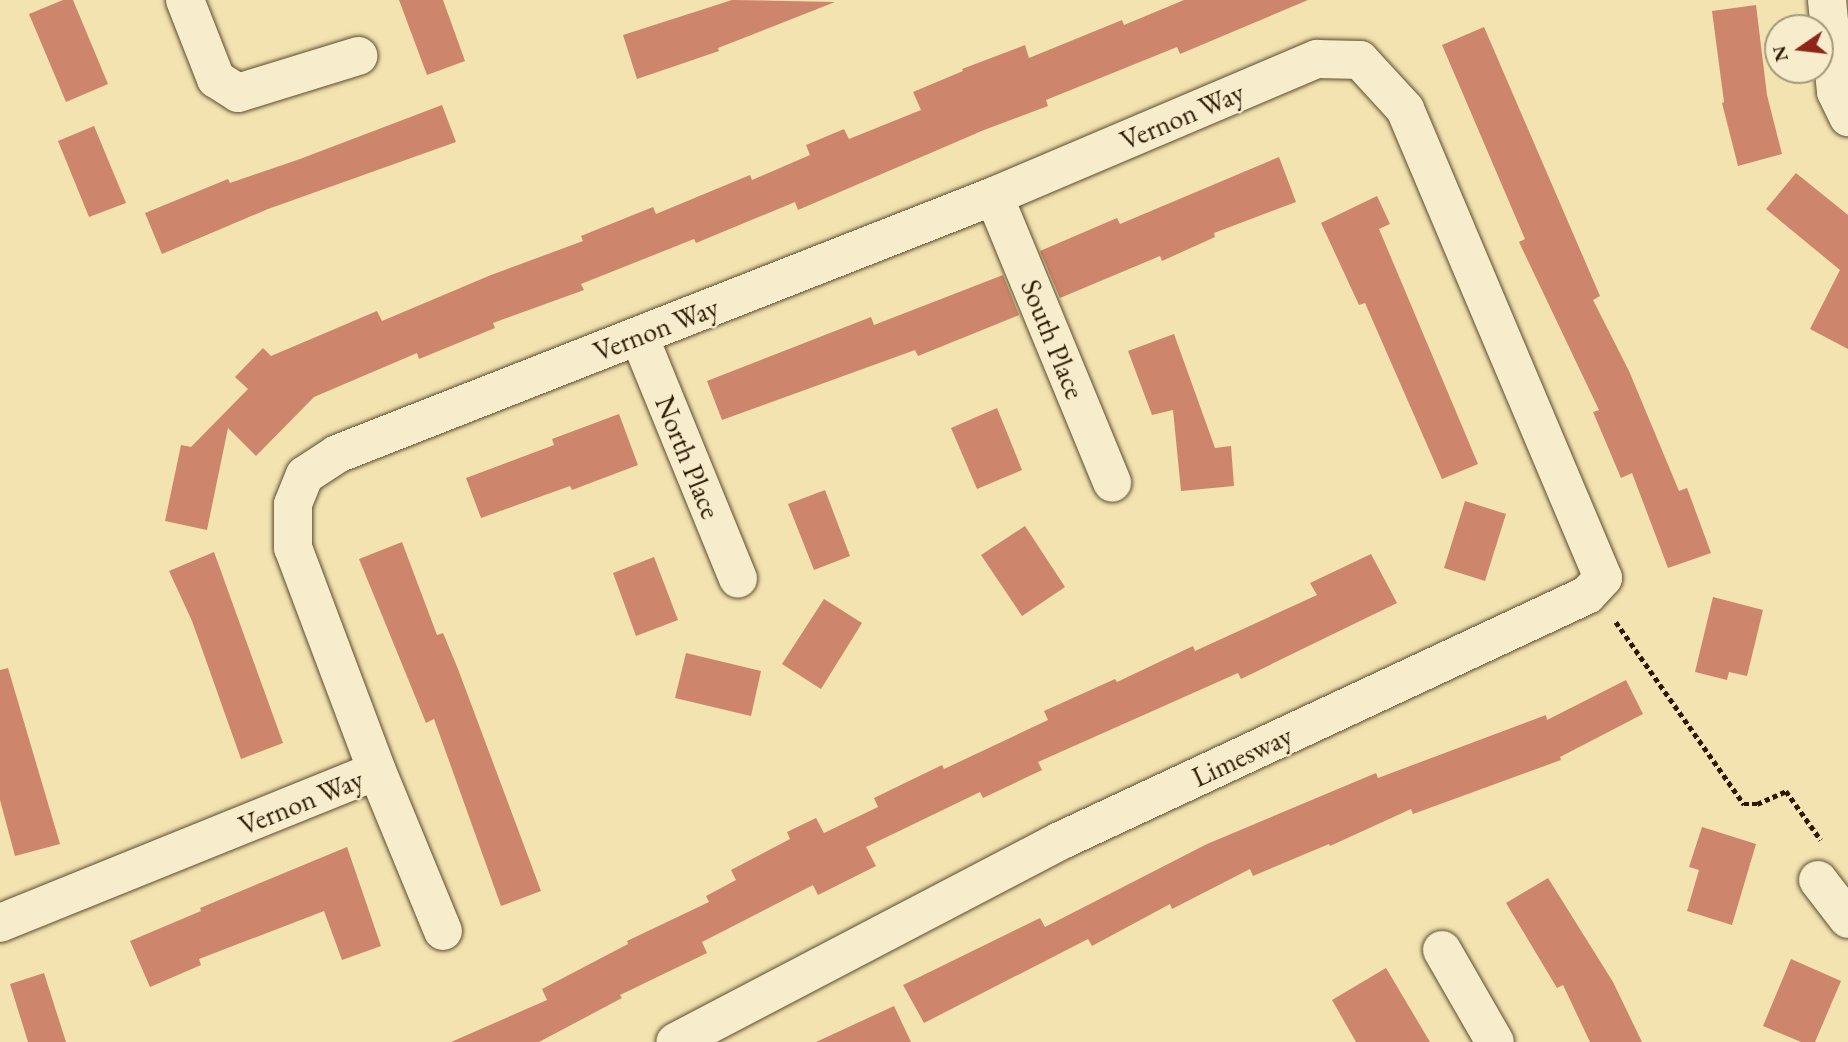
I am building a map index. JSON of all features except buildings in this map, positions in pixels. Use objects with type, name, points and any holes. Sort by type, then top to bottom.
[{"type":"street","points":[[185,0],[215,79],[238,93],[358,56]]},
{"type":"street","points":[[1827,0],[1836,92],[1848,117]]},
{"type":"street","name":"Vernon Way","points":[[0,923],[377,771],[293,548],[293,504],[305,475],[337,454],[994,196],[1317,59],[1360,60],[1405,109],[1603,578],[1592,589]]},
{"type":"street","name":"South Place","points":[[994,196],[1112,482]]},
{"type":"street","name":"North Place","points":[[639,336],[738,579]]},
{"type":"street","name":"Limesway","points":[[675,1042],[1060,841],[1587,595],[1592,589]]},
{"type":"street","points":[[377,771],[443,931]]},
{"type":"street","points":[[1818,880],[1848,919]]},
{"type":"street","points":[[1442,950],[1495,1042]]},
{"type":"path","points":[[1592,589],[1744,804],[1757,804],[1786,791],[1831,853],[1818,880]]}]
